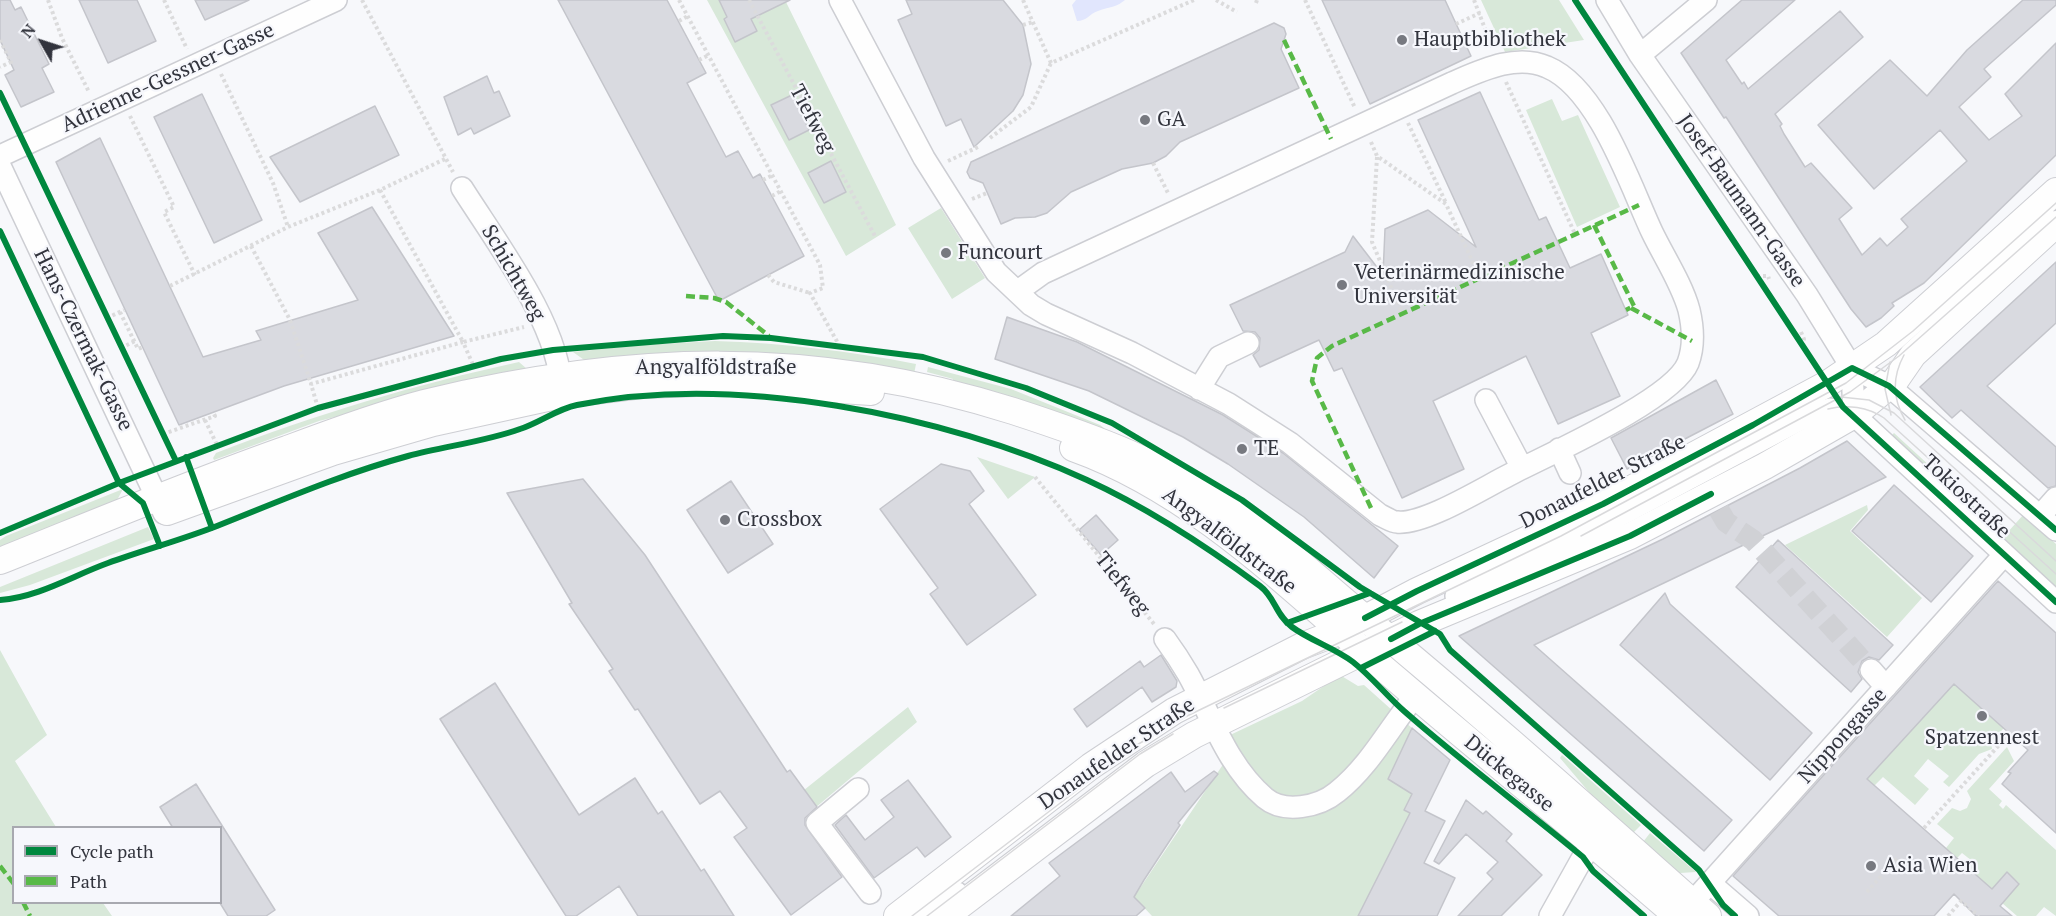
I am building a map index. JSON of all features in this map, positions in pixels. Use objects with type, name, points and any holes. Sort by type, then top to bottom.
[{"type":"main road","name":"Donaufelder Straße","points":[[1379,630],[1422,588],[1603,504],[1753,425],[1852,368],[1887,344],[2056,191]]},
{"type":"main road","name":"Donaufelder Straße","points":[[946,916],[1146,764],[1207,713],[1379,630],[1419,624],[1715,502],[1854,415],[1889,386],[1913,355],[2056,224]]},
{"type":"main road","name":"Angyalföldstraße","points":[[561,386],[639,366],[720,363],[789,366],[859,373],[978,400],[1100,439],[1164,468],[1240,515],[1379,630]]},
{"type":"main road","name":"Angyalföldstraße","points":[[0,580],[161,505],[316,438],[423,404],[561,386],[723,382],[863,390],[980,414],[1094,455],[1154,486],[1219,529],[1311,603],[1354,642]]},
{"type":"main road","name":"Angyalföldstraße","points":[[0,561],[161,505]]},
{"type":"main road","name":"Dückegasse","points":[[1379,630],[1600,834],[1689,912]]},
{"type":"main road","name":"Dückegasse","points":[[1354,642],[1415,696],[1600,834]]},
{"type":"main road","name":"Donaufelder Straße","points":[[897,916],[1091,766],[1174,711],[1207,713]]},
{"type":"street","name":"Adrienne-Gessner-Gasse","points":[[0,156],[336,0]]},
{"type":"street","points":[[840,0],[931,168],[996,272],[1031,305],[1199,388],[1290,443],[1380,515],[1397,522],[1421,519],[1619,418],[1670,387],[1688,363],[1693,334],[1689,308],[1639,205],[1627,173],[1603,127],[1578,91],[1565,77],[1547,66],[1527,63],[1498,64],[1401,106],[1043,273],[1018,291]]},
{"type":"street","name":"Josef-Baumann-Gasse","points":[[1607,0],[1640,55],[1807,295],[1852,368]]},
{"type":"street","points":[[1640,55],[1706,0]]},
{"type":"street","name":"Hans-Czermak-Gasse","points":[[0,166],[161,505]]},
{"type":"street","name":"Schichtweg","points":[[462,188],[543,322],[561,386]]},
{"type":"street","points":[[1199,388],[1219,357],[1248,343]]},
{"type":"street","points":[[1854,415],[1852,368],[1889,386]]},
{"type":"street","name":"Tokiostraße","points":[[1889,386],[2048,522]]},
{"type":"street","points":[[1486,400],[1522,468]]},
{"type":"street","name":"Donaufelder Straße","points":[[1379,630],[1570,542],[1805,417],[1830,410],[1854,415]]},
{"type":"street","name":"Tokiostraße","points":[[1854,415],[2056,602]]},
{"type":"street","points":[[1559,449],[1570,473]]},
{"type":"street","points":[[2048,522],[2056,498]]},
{"type":"street","name":"Nippongasse","points":[[1689,912],[1711,884],[2004,555]]},
{"type":"street","points":[[1165,639],[1243,774],[1266,799],[1291,807],[1317,804],[1337,792],[1366,761],[1415,696]]},
{"type":"street","points":[[1871,670],[1886,687]]},
{"type":"street","name":"Donaufelder Straße","points":[[927,916],[1140,754],[1207,713]]},
{"type":"street","points":[[858,789],[817,823],[870,893]]},
{"type":"street","points":[[1550,916],[1600,834]]},
{"type":"street","points":[[1711,884],[1748,916]]},
{"type":"path","points":[[48,0],[62,38],[98,111]]},
{"type":"path","points":[[164,0],[204,62],[273,183],[288,227]]},
{"type":"path","points":[[170,286],[288,227],[380,190],[445,159],[362,0]]},
{"type":"path","points":[[679,0],[820,265],[823,288],[810,293],[774,282],[768,275]]},
{"type":"path","points":[[1023,0],[1051,63]]},
{"type":"path","points":[[990,138],[1031,107],[1051,63],[1194,0]]},
{"type":"path","points":[[1216,0],[1237,12]]},
{"type":"path","points":[[1305,0],[1377,156],[1372,242],[1402,313]]},
{"type":"path","points":[[1474,0],[1498,64],[1575,234]]},
{"type":"path","points":[[1456,24],[1480,13]]},
{"type":"path","points":[[679,21],[688,16]]},
{"type":"path","points":[[1023,25],[1033,22]]},
{"type":"path","points":[[0,40],[11,62],[0,67]]},
{"type":"path","points":[[699,60],[709,55]]},
{"type":"path","points":[[123,99],[174,207],[164,212],[195,275]]},
{"type":"path","points":[[1401,106],[1480,278]]},
{"type":"path","points":[[931,168],[978,147]]},
{"type":"path","points":[[1377,156],[1446,204]]},
{"type":"path","points":[[1153,164],[1176,210]]},
{"type":"path","points":[[763,180],[773,175]]},
{"type":"path","points":[[380,190],[463,342],[474,367]]},
{"type":"path","points":[[772,196],[781,191]]},
{"type":"path","points":[[251,246],[290,320],[318,408]]},
{"type":"path","points":[[1755,273],[1768,276],[1769,279]]},
{"type":"path","points":[[1755,273],[1763,285]]},
{"type":"path","points":[[810,293],[839,345]]},
{"type":"path","points":[[102,307],[112,328]]},
{"type":"path","points":[[107,318],[122,311],[138,349],[143,346]]},
{"type":"path","points":[[311,384],[543,322]]},
{"type":"path","points":[[1790,328],[1808,355]]},
{"type":"path","points":[[1801,332],[1804,339],[1803,346]]},
{"type":"path","points":[[117,338],[127,359]]},
{"type":"path","points":[[122,348],[135,341]]},
{"type":"path","points":[[828,344],[849,346]]},
{"type":"path","points":[[463,370],[483,364]]},
{"type":"path","points":[[307,412],[329,405]]},
{"type":"path","points":[[163,434],[215,416],[213,412]]},
{"type":"path","points":[[205,420],[217,445]]},
{"type":"path","points":[[158,423],[167,443]]},
{"type":"path","points":[[207,449],[229,441]]},
{"type":"path","points":[[1924,828],[2010,733]]},
{"type":"path","points":[[1867,892],[1897,858]]},
{"type":"path","points":[[1948,916],[1961,901],[1979,916]]},
{"type":"green space","points":[[707,0],[785,0],[896,225],[846,256]]},
{"type":"green space","points":[[1481,0],[1559,0],[1584,40],[1505,52]]},
{"type":"green space","points":[[1552,99],[1562,121],[1578,115],[1620,207],[1577,227],[1526,110]]},
{"type":"green space","name":"Funcourt","points":[[941,208],[985,278],[952,299],[908,228]]},
{"type":"green space","points":[[715,341],[816,348],[916,364],[914,374],[587,362],[573,352]]},
{"type":"green space","points":[[519,362],[527,369],[319,421],[214,460],[213,458],[216,453],[328,413],[441,380]]},
{"type":"green space","points":[[928,367],[1011,389],[1100,425],[1104,428],[1103,431],[952,384],[953,379],[927,372]]},
{"type":"green space","points":[[1894,433],[1992,523],[1985,526],[1889,438]]},
{"type":"green space","points":[[977,457],[1035,477],[1008,499]]},
{"type":"green space","points":[[123,489],[115,504],[0,551],[0,540],[6,536]]},
{"type":"green space","points":[[1867,505],[1868,510],[1850,531],[1922,598],[1887,637],[1785,545]]},
{"type":"green space","points":[[2024,514],[2056,544],[2056,590],[1994,535],[2002,530],[2007,533]]},
{"type":"green space","points":[[148,527],[154,539],[30,585],[0,593],[0,587]]},
{"type":"green space","points":[[0,650],[47,735],[15,761],[55,826],[12,826],[12,904],[104,904],[112,916],[0,916]]},
{"type":"green space","points":[[1340,675],[1358,686],[1364,685],[1412,728],[1388,779],[1412,794],[1404,809],[1410,813],[1358,916],[1152,916],[1134,897],[1224,763],[1228,736],[1302,701]]},
{"type":"green space","points":[[1955,682],[2004,728],[1991,742],[1992,749],[1979,754],[1949,787],[1943,782],[1949,776],[1928,759],[1914,776],[1929,789],[1915,805],[1883,777],[1873,787],[1865,781]]},
{"type":"green space","points":[[908,707],[917,722],[802,819],[789,802]]},
{"type":"green space","points":[[2007,747],[2014,761],[1989,789],[2002,801],[1999,805],[2003,809],[2006,805],[2056,850],[2056,916],[2044,907],[2036,916],[2017,916],[2002,903],[2019,883],[2007,873],[1990,892],[1971,876],[1974,872],[1967,867],[1972,861],[1962,853],[1957,858],[1946,848],[1954,838],[1937,824],[1952,808],[1960,811],[1967,808],[1971,799],[1967,791]]},
{"type":"green space","points":[[1562,755],[1641,825],[1633,833],[1594,798],[1560,758]]},
{"type":"green space","points":[[1650,833],[1696,872],[1680,873],[1675,870],[1643,842]]},
{"type":"water","points":[[1076,0],[1125,0],[1077,21],[1072,5]]},
{"type":"building","points":[[0,0],[10,0],[15,10],[21,7],[49,64],[42,68],[54,92],[21,107],[5,75],[14,70],[0,40]]},
{"type":"building","points":[[79,0],[137,0],[156,41],[108,63]]},
{"type":"building","points":[[195,0],[249,0],[205,20]]},
{"type":"building","points":[[558,0],[667,0],[706,73],[687,83],[726,157],[738,151],[753,178],[760,174],[804,256],[719,301]]},
{"type":"building","points":[[719,0],[790,0],[751,19],[757,31],[735,42],[724,19],[727,17]]},
{"type":"building","points":[[906,0],[1003,0],[1023,25],[1031,64],[1023,95],[1013,111],[974,147],[961,119],[946,126],[898,20],[912,14]]},
{"type":"building","name":"Hauptbibliothek","points":[[1322,0],[1445,0],[1471,56],[1370,104]]},
{"type":"building","points":[[1742,0],[1795,0],[1726,60],[1748,89],[1840,11],[1863,37],[1775,114],[1782,124],[1780,126],[1784,134],[1805,167],[1811,163],[1852,208],[1839,219],[1862,255],[1880,238],[1887,246],[1908,227],[1901,219],[1967,161],[1940,130],[1874,189],[1818,125],[1890,60],[1927,96],[1967,50],[2023,0],[2056,0],[2056,5],[1984,69],[1991,77],[1959,107],[1989,140],[2022,116],[2005,94],[2056,43],[2056,155],[1924,283],[1892,303],[1894,306],[1881,318],[1866,327],[1851,309],[1726,117],[1724,118],[1681,53]]},
{"type":"building","name":"GA","points":[[1274,23],[1284,28],[1286,34],[1281,49],[1299,88],[1180,142],[1166,156],[1153,163],[1122,169],[1071,192],[1047,213],[1035,217],[1015,218],[1001,224],[983,183],[970,178],[967,172],[971,162]]},
{"type":"building","points":[[487,76],[494,93],[499,91],[510,116],[474,134],[471,128],[458,135],[444,97]]},
{"type":"building","points":[[1480,92],[1539,220],[1546,217],[1570,268],[1601,254],[1628,315],[1591,333],[1620,396],[1558,424],[1526,356],[1433,401],[1464,469],[1402,498],[1342,368],[1334,371],[1319,340],[1260,367],[1253,355],[1259,350],[1260,338],[1255,332],[1243,331],[1230,305],[1345,252],[1353,236],[1383,275],[1385,229],[1428,210],[1476,247],[1418,120]]},
{"type":"building","points":[[202,94],[262,220],[214,243],[154,117]]},
{"type":"building","points":[[792,95],[809,130],[789,140],[771,105]]},
{"type":"building","points":[[375,106],[399,155],[300,202],[270,157]]},
{"type":"building","points":[[100,138],[203,357],[261,340],[256,331],[358,300],[318,233],[372,207],[454,336],[284,386],[179,425],[56,162]]},
{"type":"building","points":[[831,161],[846,192],[824,203],[808,173]]},
{"type":"building","points":[[2056,262],[2056,323],[1987,386],[2056,447],[2056,486],[2048,488],[1961,410],[1952,418],[1920,387]]},
{"type":"building","name":"TE","points":[[1007,317],[1077,342],[1223,415],[1283,453],[1398,546],[1374,578],[1304,517],[1228,464],[1183,437],[1089,391],[995,359]]},
{"type":"building","points":[[1716,380],[1733,414],[1627,469],[1611,438]]},
{"type":"building","points":[[1847,441],[1886,477],[1534,645],[1732,820],[1704,851],[1459,636],[1663,539]]},
{"type":"building","points":[[941,464],[970,471],[984,491],[969,504],[1036,595],[967,645],[930,594],[938,588],[880,509]]},
{"type":"building","points":[[583,479],[645,555],[787,772],[790,770],[817,807],[805,818],[805,825],[842,877],[791,915],[734,837],[747,828],[720,791],[700,804],[638,709],[635,710],[609,671],[613,669],[569,604],[572,603],[507,493]]},
{"type":"building","name":"Crossbox","points":[[731,481],[773,544],[728,573],[687,510]]},
{"type":"building","points":[[1894,485],[1973,556],[1931,602],[1852,531]]},
{"type":"building","points":[[1096,515],[1118,540],[1101,555],[1079,530]]},
{"type":"building","points":[[1778,540],[1893,645],[1879,660],[1869,657],[1862,661],[1858,672],[1862,679],[1851,692],[1736,587]]},
{"type":"building","points":[[1998,581],[2056,633],[2056,833],[2002,784],[2011,773],[2008,772],[2028,750],[1954,684],[1867,779],[1992,889],[2007,872],[2019,884],[2000,906],[2012,916],[1976,916],[1954,894],[1934,916],[1779,916],[1733,876]]},
{"type":"building","points":[[1665,593],[1670,604],[1812,733],[1770,780],[1620,645]]},
{"type":"building","points":[[1161,655],[1177,681],[1176,687],[1152,702],[1142,687],[1087,727],[1074,709],[1140,661],[1144,667]]},
{"type":"building","points":[[495,683],[579,815],[635,778],[658,814],[662,811],[701,871],[704,869],[734,916],[638,916],[619,886],[576,916],[566,916],[440,719]]},
{"type":"building","points":[[1412,728],[1450,760],[1425,811],[1445,821],[1424,863],[1455,878],[1437,916],[1358,916],[1410,813],[1404,810],[1412,794],[1388,779]]},
{"type":"building","points":[[1214,771],[1218,774],[1178,823],[1180,825],[1134,897],[1145,908],[1136,916],[1011,916],[1060,876],[1049,863],[1171,772],[1185,792]]},
{"type":"building","points":[[908,780],[951,837],[925,857],[917,847],[874,878],[835,825],[846,815],[865,840],[894,817],[881,800]]},
{"type":"building","points":[[196,784],[275,910],[266,916],[228,916],[221,904],[222,826],[172,826],[160,807]]},
{"type":"building","points":[[1466,800],[1483,814],[1486,811],[1512,834],[1506,841],[1542,875],[1501,916],[1458,916],[1493,879],[1487,873],[1498,862],[1466,834],[1439,864],[1434,861]]},
{"type":"tunnel","points":[[1719,510],[1726,522],[1753,540],[1871,670]]},
{"type":"tram line","points":[[912,916],[1135,746],[1187,716],[1561,536],[1846,383],[1913,331],[2056,203]]},
{"type":"tram line","points":[[1581,536],[1850,392],[1899,356],[2056,217]]},
{"type":"tram line","points":[[1904,355],[1897,371],[1895,388],[1898,404],[1905,420]]},
{"type":"tram line","points":[[1890,362],[1885,389],[1891,415]]},
{"type":"tram line","points":[[1841,397],[1869,400],[1894,413],[2056,561]]},
{"type":"tram line","points":[[1828,409],[1857,408],[1871,411],[1884,418],[2056,574]]},
{"type":"tram line","points":[[1224,708],[1402,622]]},
{"type":"tram line","points":[[927,916],[1140,754],[1173,734]]},
{"type":"marked path","points":[[1284,40],[1331,139]]},
{"type":"marked path","points":[[1371,508],[1312,381],[1317,358],[1332,346],[1639,205]]},
{"type":"marked path","points":[[1594,225],[1634,306],[1626,310]]},
{"type":"marked path","points":[[686,296],[714,298],[726,302],[769,336]]},
{"type":"marked path","points":[[1631,308],[1692,341]]},
{"type":"marked path","points":[[0,866],[12,881]]},
{"type":"marked path","points":[[24,904],[30,916]]},
{"type":"cycle path","points":[[1575,0],[1843,407],[2056,602]]},
{"type":"cycle path","points":[[0,93],[176,461]]},
{"type":"cycle path","points":[[0,231],[119,483],[143,503],[160,546]]},
{"type":"cycle path","points":[[0,533],[119,483],[318,408],[501,359],[553,350],[723,336],[771,338],[923,357],[1026,388],[1112,423],[1242,500],[1360,587],[1440,634],[1450,650],[1699,870],[1723,905],[1735,916]]},
{"type":"cycle path","points":[[1365,618],[1417,591],[1603,504],[1753,425],[1852,368],[1889,386],[2056,530]]},
{"type":"cycle path","points":[[0,600],[42,590],[108,563],[203,531],[359,471],[408,456],[506,433],[577,405],[638,396],[703,394],[769,397],[837,406],[904,419],[969,436],[1030,457],[1110,491],[1176,528],[1265,590],[1282,617],[1292,627],[1353,662],[1426,730],[1583,857],[1593,871],[1644,916]]},
{"type":"cycle path","points":[[186,457],[212,528]]},
{"type":"cycle path","points":[[1391,639],[1419,624],[1630,536],[1711,494]]},
{"type":"cycle path","points":[[1287,623],[1370,593]]},
{"type":"cycle path","points":[[1361,668],[1435,631]]},
{"type":"place","name":"Hauptbibliothek","points":[[1402,40]]},
{"type":"place","name":"GA","points":[[1145,120]]},
{"type":"place","name":"Funcourt","points":[[946,253]]},
{"type":"place","name":"Veterinärmedizinische Universität","points":[[1342,285]]},
{"type":"place","name":"TE","points":[[1242,449]]},
{"type":"place","name":"Crossbox","points":[[725,520]]},
{"type":"place","name":"Spatzennest","points":[[1982,716]]},
{"type":"place","name":"Asia Wien","points":[[1871,866]]}]
